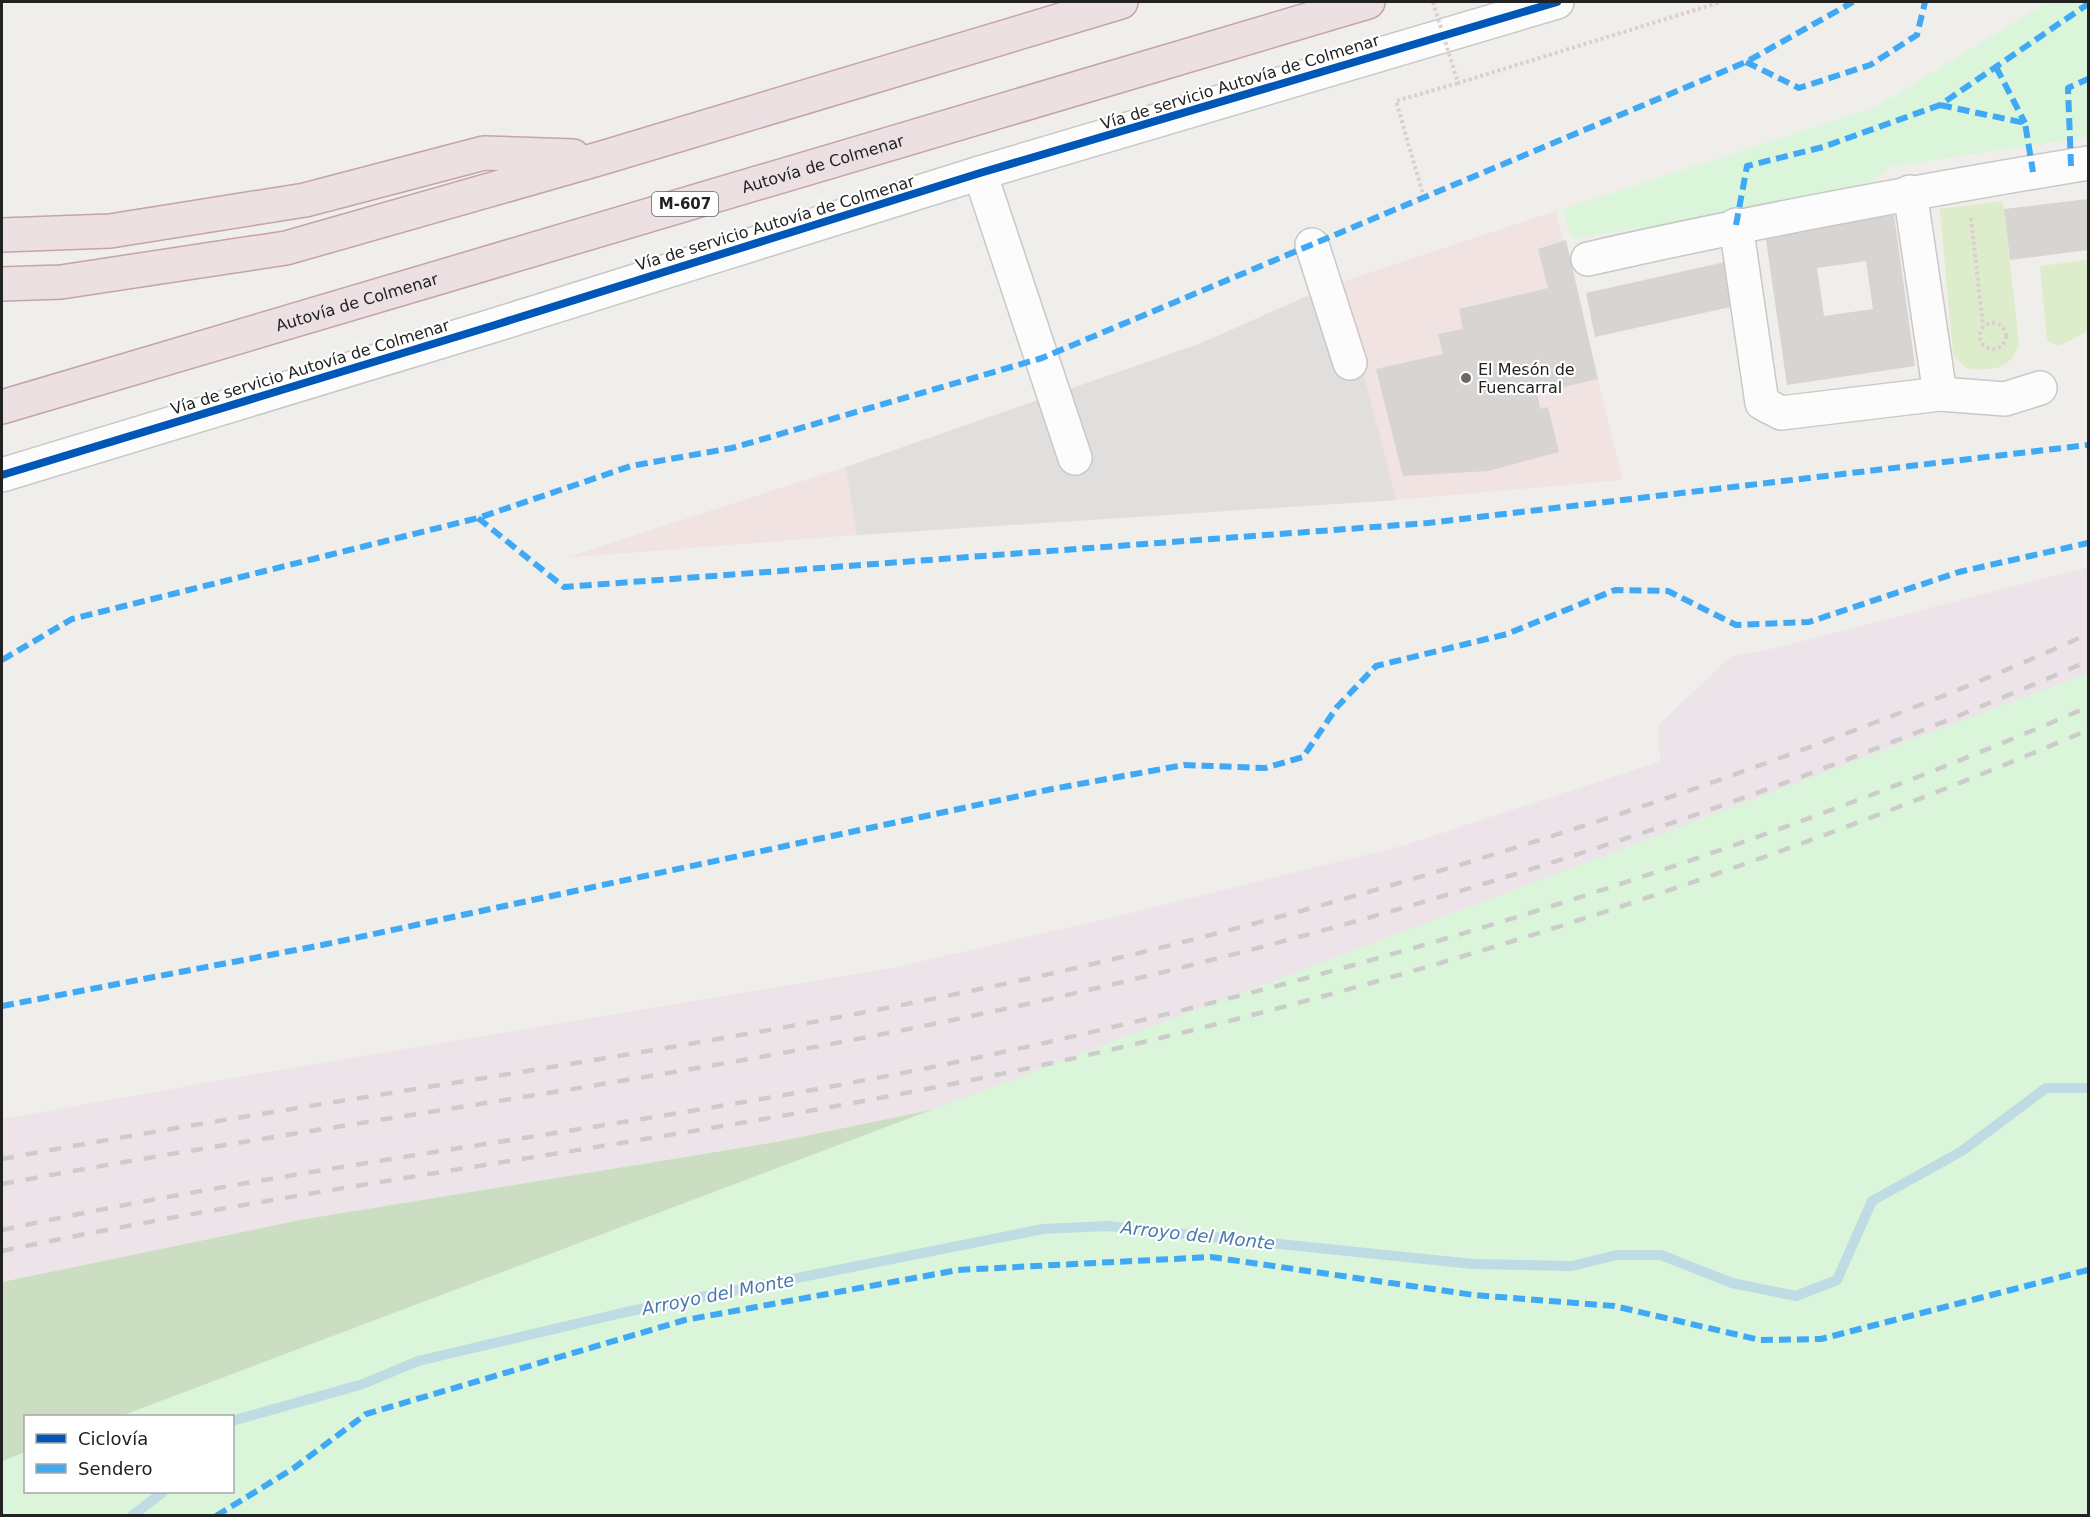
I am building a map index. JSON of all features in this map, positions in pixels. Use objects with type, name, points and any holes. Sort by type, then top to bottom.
[{"type":"highway","points":[[2,284],[61,282],[286,248],[605,157],[1121,2]]},
{"type":"highway","name":"Autovía de Colmenar","points":[[2,407],[1368,2]]},
{"type":"highway","points":[[2,235],[16,237],[110,231],[305,200],[484,153],[605,157]]},
{"type":"street","name":"Vía de servicio Autovía de Colmenar","points":[[2,475],[507,321],[980,173],[1557,2]]},
{"type":"street","points":[[1588,259],[1736,225],[1910,192],[2088,164]]},
{"type":"street","points":[[980,173],[1074,458]]},
{"type":"street","points":[[1910,192],[1940,394]]},
{"type":"street","points":[[1736,225],[1762,403],[1781,413],[1940,394],[2004,399],[2040,388]]},
{"type":"street","points":[[1312,245],[1350,363]]},
{"type":"path","points":[[1433,2],[1458,83]]},
{"type":"path","points":[[1424,198],[1396,101],[1720,2]]},
{"type":"path","points":[[1967,183],[1983,327],[1980,338],[1986,347],[1995,350],[2004,343],[2006,334],[2002,326],[1993,323],[1983,327]]},
{"type":"shaded area","name":"El Mesón de Fuencarral","points":[[1556,211],[1623,480],[1396,500],[857,535],[564,558],[846,467],[1199,344],[1326,287]]},
{"type":"shaded area","points":[[1340,282],[1396,500],[857,535],[846,467],[1199,344]]},
{"type":"shaded area","points":[[2088,567],[2088,769],[1225,1049],[776,1142],[300,1220],[2,1282],[2,1119],[301,1066],[897,967],[1126,914],[1406,845],[1660,761],[1658,725],[1730,657],[1780,647]]},
{"type":"green space","points":[[2048,2],[2088,2],[2088,137],[1893,166],[1855,193],[1572,239],[1563,209],[1876,107]]},
{"type":"green space","points":[[2003,201],[2019,344],[2011,359],[1999,367],[1967,369],[1953,355],[1940,209]]},
{"type":"green space","points":[[2088,260],[2088,331],[2059,346],[2047,341],[2040,266]]},
{"type":"green space","points":[[2088,673],[2088,1515],[2,1515],[2,1461],[24,1452],[24,1493],[234,1493],[234,1415],[124,1415]]},
{"type":"green space","points":[[1225,1049],[233,1512],[2,1515],[2,1282],[300,1220],[776,1142]]},
{"type":"building","points":[[2088,199],[2088,250],[2010,260],[2004,209]]},
{"type":"building","points":[[1894,215],[1915,366],[1787,385],[1765,233]],"holes":[[[1866,261],[1873,309],[1824,316],[1817,268]]]},
{"type":"building","points":[[1566,240],[1598,379],[1537,393],[1540,409],[1548,407],[1559,452],[1488,471],[1403,476],[1376,369],[1443,354],[1438,334],[1463,329],[1459,309],[1548,288],[1538,249]]},
{"type":"building","points":[[1725,262],[1735,306],[1595,337],[1586,293]]},
{"type":"waterway","name":"Arroyo del Monte","points":[[234,1420],[363,1384],[418,1361],[626,1312],[1043,1229],[1107,1226],[1473,1264],[1572,1266],[1617,1255],[1661,1255],[1732,1283],[1796,1296],[1837,1280],[1872,1201],[1962,1151],[2046,1088],[2088,1088]]},
{"type":"waterway","name":"Arroyo del Monte","points":[[132,1516],[162,1493]]},
{"type":"railway","points":[[2,1159],[812,1022],[946,996],[1159,948],[1316,907],[1473,861],[1705,785],[1898,714],[2088,634]]},
{"type":"railway","points":[[2,1184],[812,1048],[1080,992],[1209,961],[1465,890],[1592,850],[1842,761],[1966,713],[2088,661]]},
{"type":"railway","points":[[2,1230],[239,1184],[834,1086],[1098,1031],[1243,995],[1387,956],[1671,867],[1950,764],[2088,707]]},
{"type":"railway","points":[[2,1251],[238,1206],[833,1107],[1098,1053],[1242,1018],[1386,979],[1671,890],[1951,787],[2088,730]]},
{"type":"marked path","points":[[2,660],[72,619],[478,518],[631,466],[732,448],[1042,358],[1746,62],[1853,2]]},
{"type":"marked path","points":[[1746,62],[1799,88],[1870,65],[1917,35],[1925,2]]},
{"type":"marked path","points":[[1736,225],[1747,166],[1823,147],[1940,105],[2088,4]]},
{"type":"marked path","points":[[1996,67],[2025,123]]},
{"type":"marked path","points":[[2071,166],[2068,88],[2088,79]]},
{"type":"marked path","points":[[1940,105],[2025,123],[2033,172]]},
{"type":"marked path","points":[[478,518],[564,587],[1428,523],[2088,445]]},
{"type":"marked path","points":[[2,1006],[322,945],[1052,789],[1184,765],[1265,768],[1303,757],[1337,707],[1376,666],[1507,634],[1615,590],[1668,591],[1736,625],[1809,622],[1959,572],[2088,543]]},
{"type":"marked path","points":[[216,1516],[294,1468],[366,1414],[685,1320],[958,1270],[1211,1257],[1474,1295],[1614,1306],[1760,1340],[1821,1339],[2088,1270]]},
{"type":"cycle path","points":[[2,475],[495,325],[980,173],[1557,2]]},
{"type":"place","name":"El Mesón de Fuencarral","points":[[1466,378]]}]
